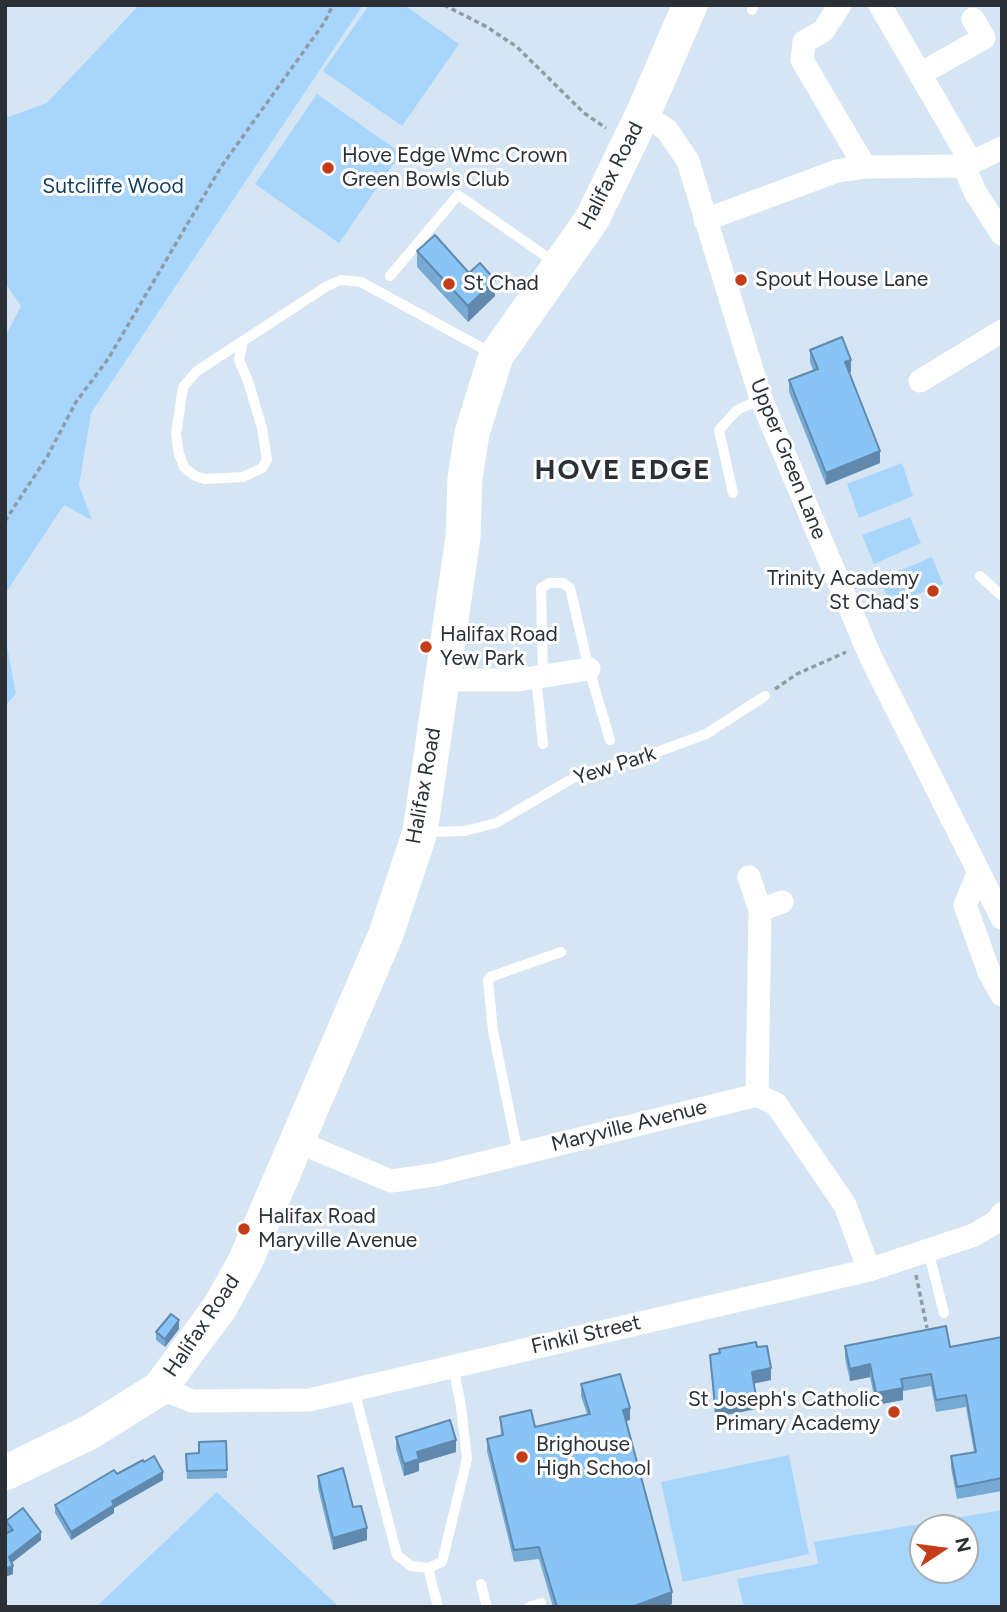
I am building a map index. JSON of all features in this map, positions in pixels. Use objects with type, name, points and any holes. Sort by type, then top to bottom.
[{"type":"main road","name":"Halifax Road","points":[[5,1473],[90,1432],[160,1388],[226,1296],[245,1262],[386,934],[420,832],[463,537],[464,478],[472,433],[496,356],[592,219],[636,129],[690,5]]},
{"type":"street","points":[[840,5],[823,31],[804,42],[802,60],[865,167]]},
{"type":"street","points":[[880,5],[968,164],[975,192],[1002,234]]},
{"type":"street","points":[[920,74],[984,38],[972,19]]},
{"type":"street","name":"Upper Green Lane","points":[[636,129],[667,130],[688,161],[761,398],[865,643],[1002,918]]},
{"type":"street","points":[[705,220],[837,171],[865,167],[968,164],[1002,148]]},
{"type":"street","points":[[920,382],[1002,331]]},
{"type":"street","points":[[442,680],[518,680],[589,669]]},
{"type":"street","points":[[978,873],[965,905],[989,972],[1002,995]]},
{"type":"street","points":[[749,877],[760,910],[757,1096],[776,1104],[845,1205],[869,1270]]},
{"type":"street","points":[[760,910],[782,902]]},
{"type":"street","name":"Maryville Avenue","points":[[298,1142],[391,1181],[434,1175],[757,1096]]},
{"type":"street","name":"Finkil Street","points":[[160,1388],[192,1401],[309,1400],[869,1270],[974,1235],[1000,1223]]},
{"type":"lane","points":[[390,276],[458,195],[559,266]]},
{"type":"lane","points":[[243,341],[239,360],[248,381],[267,460],[262,468],[243,477],[205,479],[195,476],[184,467],[176,434],[183,387],[197,372],[243,341],[327,286],[341,280],[361,282],[496,356]]},
{"type":"lane","points":[[733,493],[719,430],[737,410],[761,398]]},
{"type":"lane","points":[[980,576],[1002,596]]},
{"type":"lane","points":[[543,744],[540,676],[541,588],[549,583],[563,583],[570,588],[589,669],[610,740]]},
{"type":"lane","name":"Yew Park","points":[[420,832],[465,831],[496,823],[575,777],[649,755],[706,734],[765,696]]},
{"type":"lane","points":[[518,1154],[493,1031],[488,980],[490,976],[561,953]]},
{"type":"lane","points":[[920,1253],[944,1313]]},
{"type":"lane","points":[[354,1390],[397,1555],[411,1566],[428,1568],[442,1562],[467,1459],[453,1366]]},
{"type":"lane","points":[[428,1568],[438,1607]]},
{"type":"lane","points":[[481,1584],[487,1607]]},
{"type":"lane","points":[[529,1607],[541,1603]]},
{"type":"path","points":[[5,522],[47,457],[76,402],[108,359],[221,167],[324,23],[333,5]]},
{"type":"path","points":[[444,5],[487,27],[517,47],[584,113],[636,129]]},
{"type":"path","points":[[765,696],[797,674],[865,643]]},
{"type":"path","points":[[920,1253],[927,1328]]},
{"type":"green space","name":"Sutcliffe Wood","points":[[139,5],[363,5],[91,413],[79,485],[92,520],[64,505],[5,594],[5,337],[21,306],[5,283],[5,118],[47,103]]},
{"type":"green space","name":"Hove Edge Wmc Crown Green Bowls Club","points":[[369,5],[404,5],[459,44],[402,126],[323,71]]},
{"type":"green space","name":"Hove Edge Wmc Crown Green Bowls Club","points":[[317,94],[401,153],[339,243],[255,184]]},
{"type":"green space","points":[[902,463],[913,496],[859,518],[847,484]]},
{"type":"green space","points":[[910,517],[921,543],[874,564],[862,535]]},
{"type":"green space","points":[[932,557],[943,584],[890,605],[880,579]]},
{"type":"green space","points":[[5,636],[16,694],[5,706]]},
{"type":"green space","points":[[789,1455],[809,1554],[683,1582],[661,1482]]},
{"type":"green space","points":[[217,1492],[339,1607],[96,1607]]},
{"type":"green space","points":[[1002,1510],[1002,1607],[744,1607],[737,1579],[818,1564],[814,1542],[909,1526],[909,1584],[979,1584],[978,1514]]},
{"type":"building","points":[[435,235],[469,273],[480,263],[495,280],[468,306],[417,251]]},
{"type":"building","points":[[842,337],[851,360],[845,362],[880,451],[826,473],[789,380],[818,369],[810,350]]},
{"type":"building","points":[[171,1314],[179,1320],[165,1339],[156,1332]]},
{"type":"building","points":[[946,1326],[950,1347],[1002,1337],[1002,1478],[957,1487],[951,1456],[976,1452],[966,1395],[936,1400],[931,1374],[901,1379],[903,1388],[876,1393],[870,1364],[850,1369],[845,1346]]},
{"type":"building","points":[[756,1342],[757,1347],[767,1346],[771,1368],[752,1372],[756,1397],[715,1405],[710,1355],[720,1353],[719,1349]]},
{"type":"building","points":[[620,1374],[630,1408],[623,1410],[672,1592],[632,1607],[557,1607],[539,1547],[514,1550],[487,1439],[503,1435],[500,1417],[531,1410],[535,1427],[590,1414],[581,1384]]},
{"type":"building","points":[[450,1420],[456,1440],[417,1452],[419,1459],[404,1464],[396,1437]]},
{"type":"building","points":[[226,1441],[227,1470],[187,1471],[186,1454],[199,1453],[199,1442]]},
{"type":"building","points":[[154,1456],[163,1472],[112,1501],[114,1505],[71,1532],[55,1505],[114,1470],[117,1474]]},
{"type":"building","points":[[343,1468],[353,1507],[361,1506],[367,1528],[333,1538],[318,1476]]},
{"type":"building","points":[[23,1508],[41,1532],[9,1557],[13,1566],[5,1569],[5,1534],[13,1530],[6,1521]]},
{"type":"place","name":"Hove Edge Wmc Crown Green Bowls Club","points":[[328,168]]},
{"type":"place","name":"Spout House Lane","points":[[741,280]]},
{"type":"place","name":"St Chad","points":[[449,284]]},
{"type":"place","name":"Trinity Academy St Chad's","points":[[933,591]]},
{"type":"place","name":"Halifax Road Yew Park","points":[[426,647]]},
{"type":"place","name":"Halifax Road Maryville Avenue","points":[[244,1229]]},
{"type":"place","name":"St Joseph's Catholic Primary Academy","points":[[894,1412]]},
{"type":"place","name":"Brighouse High School","points":[[522,1457]]},
{"type":"district","name":"HOVE EDGE","points":[[623,471]]}]
